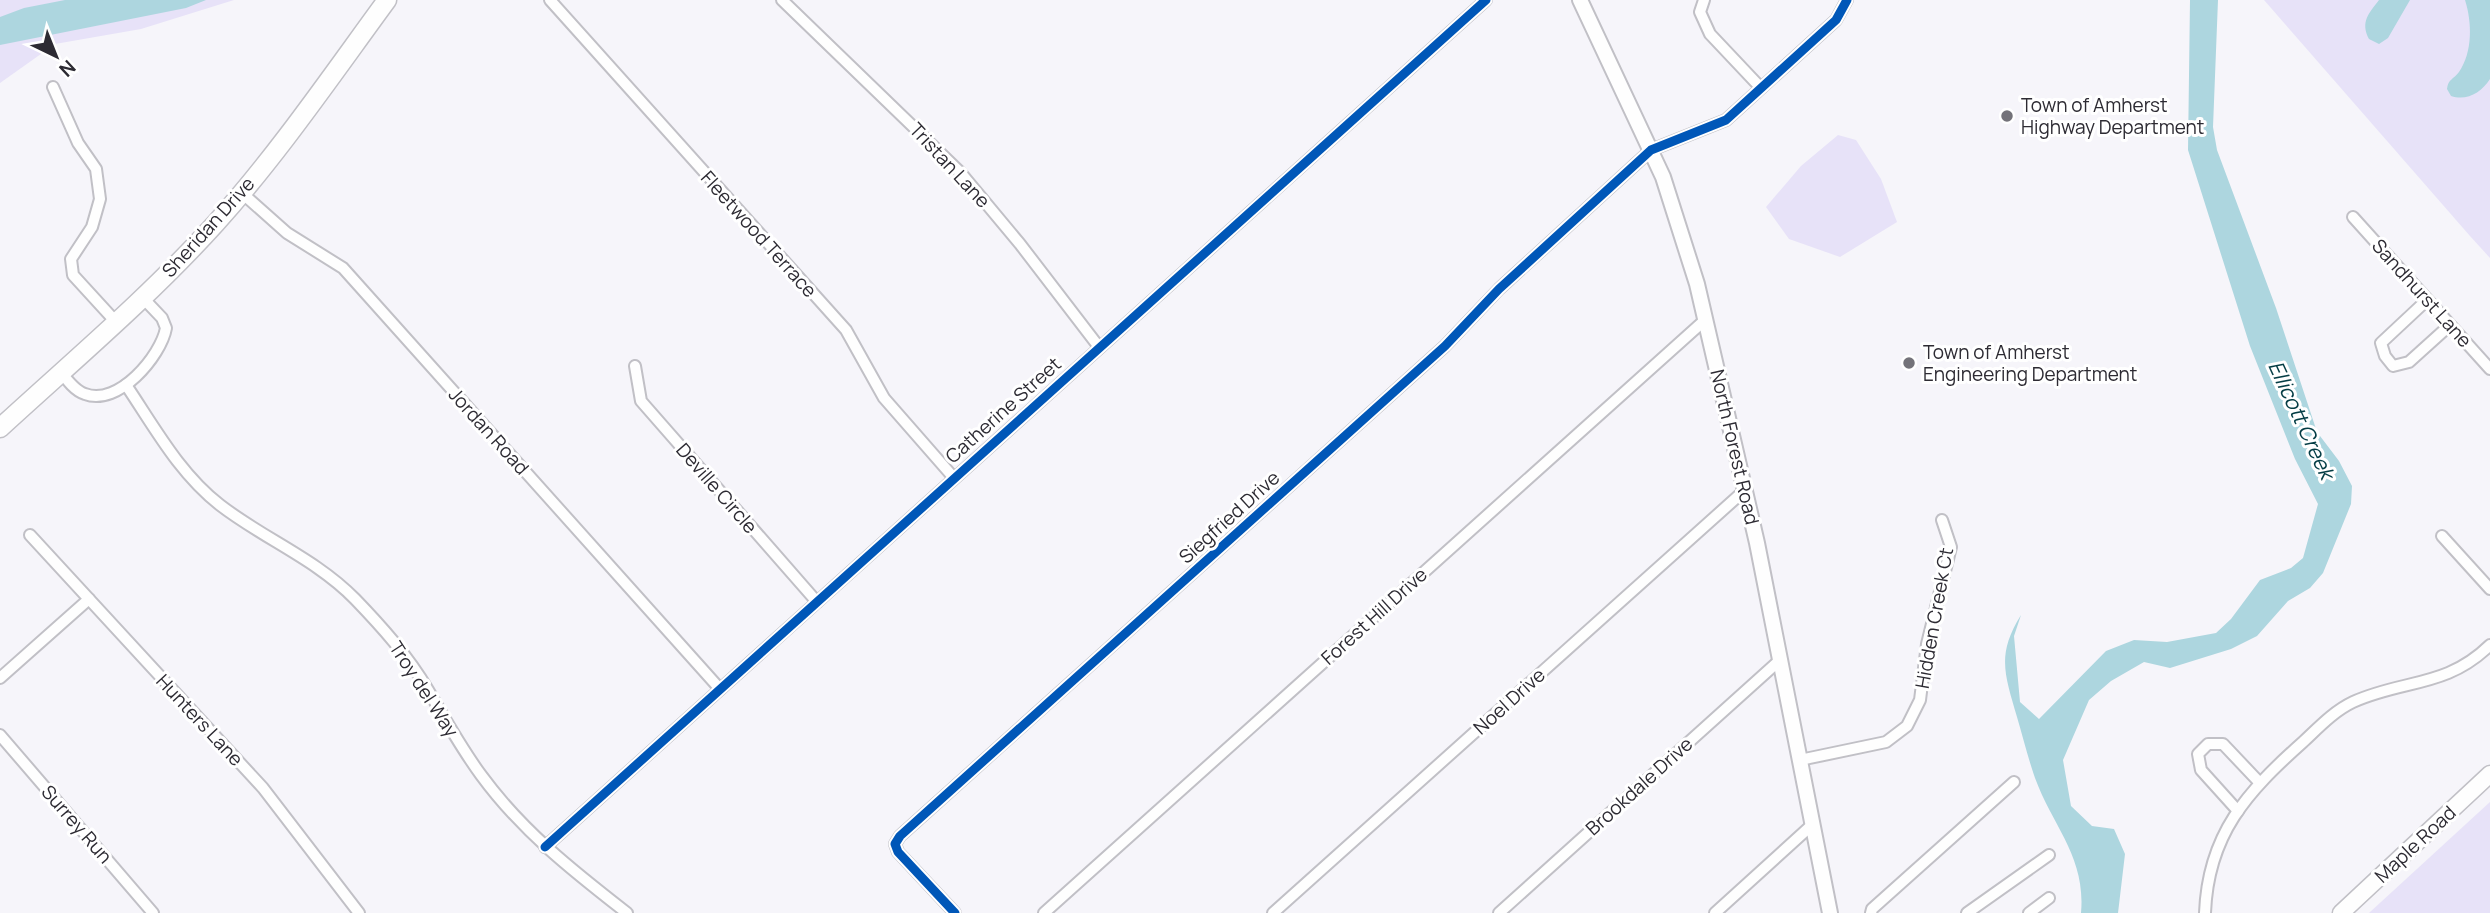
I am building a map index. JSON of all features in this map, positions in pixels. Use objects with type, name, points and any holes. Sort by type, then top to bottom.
[{"type":"main road","name":"Sheridan Drive","points":[[0,428],[143,298],[242,193],[387,0]]},
{"type":"main road","name":"Maple Road","points":[[2341,913],[2490,774]]},
{"type":"street","name":"Fleetwood Terrace","points":[[550,0],[846,330],[884,398],[954,478]]},
{"type":"street","name":"Tristan Lane","points":[[782,0],[960,172],[1020,244],[1099,347]]},
{"type":"street","name":"Catherine Street","points":[[545,847],[1486,0]]},
{"type":"street","name":"North Forest Road","points":[[1580,0],[1651,150],[1675,209],[1705,320],[1745,490],[1830,913]]},
{"type":"street","points":[[1704,0],[1700,12],[1710,34],[1761,88]]},
{"type":"street","points":[[1651,150],[1727,120],[1836,20],[1847,0]]},
{"type":"street","points":[[53,87],[78,143],[96,169],[100,199],[92,227],[71,259],[73,275],[116,322]]},
{"type":"street","name":"Siegfried Drive","points":[[955,913],[898,852],[895,844],[900,836],[1445,346],[1499,289],[1651,150]]},
{"type":"street","name":"Jordan Road","points":[[242,193],[288,233],[343,268],[720,689]]},
{"type":"street","name":"Sandhurst Lane","points":[[2353,217],[2490,369]]},
{"type":"street","points":[[61,372],[85,394],[104,393],[126,385],[143,370],[164,339],[166,328],[162,318],[143,298]]},
{"type":"street","points":[[2427,300],[2381,342],[2385,356],[2393,366],[2409,362],[2450,325]]},
{"type":"street","name":"Forest Hill Drive","points":[[1044,913],[1705,320]]},
{"type":"street","name":"Deville Circle","points":[[635,366],[641,401],[817,602]]},
{"type":"street","name":"Troy del Way","points":[[126,385],[184,472],[199,487],[222,506],[330,577],[393,640],[481,774],[545,847],[627,913]]},
{"type":"street","name":"Noel Drive","points":[[1273,913],[1745,490]]},
{"type":"street","name":"Hidden Creek Ct","points":[[1800,760],[1886,741],[1908,726],[1920,701],[1927,644],[1951,547],[1942,520]]},
{"type":"street","name":"Hunters Lane","points":[[30,535],[263,788],[359,913]]},
{"type":"street","points":[[2442,536],[2490,589]]},
{"type":"street","points":[[0,678],[89,599]]},
{"type":"street","points":[[2205,913],[2212,863],[2238,811],[2259,782],[2336,712],[2374,694],[2440,678],[2469,662],[2490,645]]},
{"type":"street","name":"Brookdale Drive","points":[[1499,913],[1780,660]]},
{"type":"street","name":"Surrey Run","points":[[0,735],[153,913]]},
{"type":"street","points":[[2238,811],[2202,770],[2198,754],[2208,744],[2223,744],[2259,782]]},
{"type":"street","points":[[1871,913],[1872,909],[2014,782]]},
{"type":"street","points":[[1715,913],[1813,824]]},
{"type":"street","points":[[1968,913],[2049,855]]},
{"type":"street","points":[[2029,913],[2049,898]]},
{"type":"shaded area","points":[[0,0],[234,0],[141,29],[55,44],[0,83]]},
{"type":"shaded area","points":[[2264,0],[2490,0],[2490,258],[2470,236]]},
{"type":"shaded area","points":[[1838,135],[1856,140],[1881,179],[1897,222],[1840,257],[1789,239],[1766,207],[1801,166]]},
{"type":"shaded area","points":[[2490,802],[2490,913],[2369,913]]},
{"type":"water","points":[[65,0],[206,0],[186,8],[0,45],[0,17],[24,8]]},
{"type":"water","name":"Ellicott Creek","points":[[2190,0],[2218,0],[2213,127],[2217,150],[2276,308],[2317,432],[2339,461],[2352,486],[2351,504],[2323,573],[2310,588],[2288,601],[2257,636],[2231,649],[2170,668],[2144,662],[2111,681],[2089,700],[2063,760],[2071,806],[2092,826],[2114,829],[2125,854],[2118,913],[2081,913],[2081,893],[2073,859],[2035,778],[2006,677],[2008,642],[2021,615],[2014,636],[2020,702],[2039,719],[2106,651],[2134,640],[2167,642],[2216,633],[2231,619],[2260,580],[2291,568],[2303,558],[2318,504],[2295,459],[2250,346],[2188,150]]},
{"type":"water","points":[[2379,0],[2410,0],[2388,38],[2379,44],[2369,39],[2365,28],[2367,18]]},
{"type":"water","points":[[2465,0],[2490,0],[2490,79],[2473,95],[2457,97],[2451,96],[2447,89],[2464,64],[2469,46],[2470,27]]},
{"type":"cycle path","points":[[545,847],[1486,0]]},
{"type":"cycle path","points":[[955,913],[898,852],[895,844],[900,836],[1445,346],[1499,289],[1651,150],[1726,120],[1836,20],[1847,0]]},
{"type":"place","name":"Town of Amherst Highway Department","points":[[2007,116]]},
{"type":"place","name":"Town of Amherst Engineering Department","points":[[1909,363]]}]
